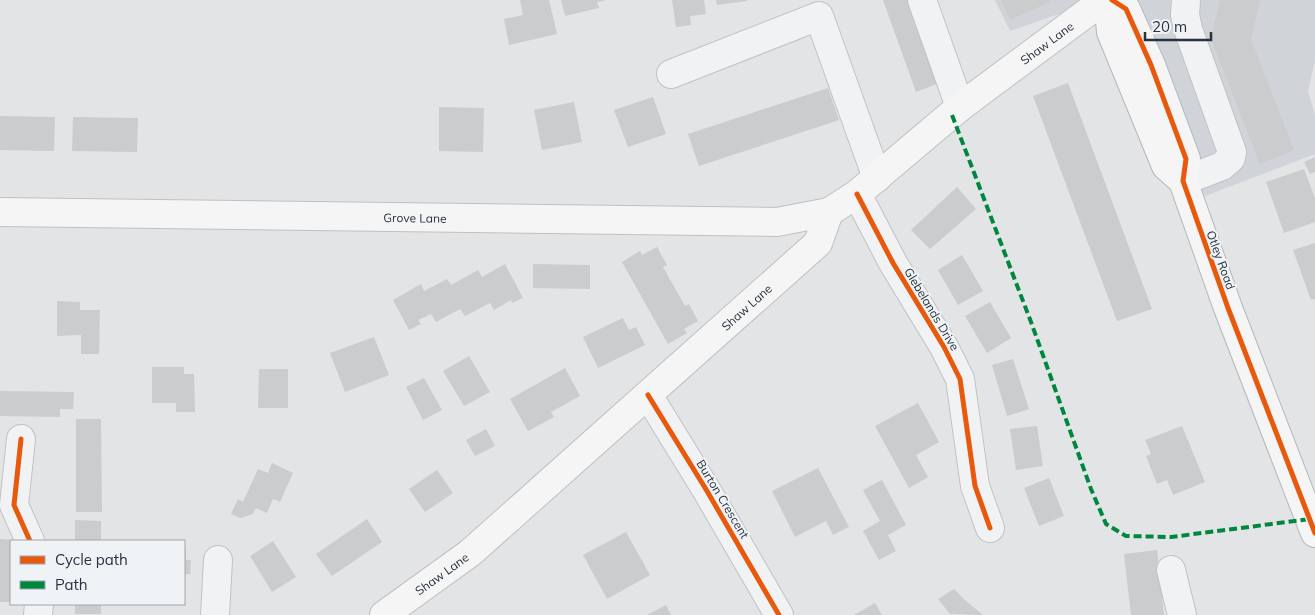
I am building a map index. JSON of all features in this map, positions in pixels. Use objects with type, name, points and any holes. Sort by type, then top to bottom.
[{"type":"main road","name":"Shaw Lane","points":[[384,615],[470,553],[818,243],[829,212],[867,186],[960,107],[1104,0]]},
{"type":"main road","name":"Otley Road","points":[[1108,0],[1111,32],[1166,166],[1183,181]]},
{"type":"main road","name":"Otley Road","points":[[1112,0],[1126,9],[1151,65],[1186,159],[1183,181],[1228,308],[1315,532]]},
{"type":"main road","name":"Grove Lane","points":[[0,212],[777,222],[829,212]]},
{"type":"street","points":[[922,0],[960,107]]},
{"type":"street","points":[[1183,181],[1222,166],[1228,162],[1232,152],[1188,30],[1185,16],[1186,0]]},
{"type":"street","name":"Glebelands Drive","points":[[671,74],[819,16],[867,186],[893,263],[944,347],[960,379],[975,486],[990,528]]},
{"type":"street","name":"Burton Crescent","points":[[648,395],[707,491],[779,615]]},
{"type":"street","points":[[21,439],[14,506],[30,540]]},
{"type":"street","points":[[215,615],[218,560]]},
{"type":"street","points":[[1171,570],[1182,615]]},
{"type":"shaded area","points":[[995,0],[1099,0],[1010,31]]},
{"type":"shaded area","points":[[1109,0],[1315,0],[1315,61],[1308,91],[1315,115],[1315,154],[1205,196]]},
{"type":"building","points":[[520,0],[549,0],[557,34],[509,45],[504,19],[523,15]]},
{"type":"building","points":[[561,0],[604,1],[597,2],[599,8],[565,16]]},
{"type":"building","points":[[672,0],[704,0],[706,14],[690,16],[691,25],[676,27]]},
{"type":"building","points":[[716,0],[747,0],[747,1],[717,5]]},
{"type":"building","points":[[883,0],[912,0],[942,82],[916,92]]},
{"type":"building","points":[[1001,0],[1049,0],[1050,2],[1010,20]]},
{"type":"building","points":[[1220,0],[1260,0],[1251,39],[1294,150],[1260,164],[1211,39]]},
{"type":"building","points":[[1068,83],[1152,309],[1117,321],[1033,96]]},
{"type":"building","points":[[828,88],[839,120],[699,166],[688,134]]},
{"type":"building","points":[[653,97],[666,134],[628,147],[614,110]]},
{"type":"building","points":[[574,102],[582,142],[542,150],[534,110]]},
{"type":"building","points":[[439,107],[484,108],[483,152],[439,151]]},
{"type":"building","points":[[0,116],[55,117],[54,151],[0,150]]},
{"type":"building","points":[[73,117],[138,118],[137,152],[72,151]]},
{"type":"building","points":[[1315,157],[1315,172],[1310,174],[1304,162]]},
{"type":"building","points":[[1304,169],[1315,198],[1315,222],[1284,233],[1266,182]]},
{"type":"building","points":[[957,187],[976,209],[930,249],[911,230]]},
{"type":"building","points":[[1315,243],[1315,299],[1311,300],[1293,250]]},
{"type":"building","points":[[657,247],[667,265],[663,267],[685,306],[689,304],[698,321],[684,329],[687,333],[668,344],[622,262],[640,251],[642,255]]},
{"type":"building","points":[[962,255],[983,291],[958,305],[938,270]]},
{"type":"building","points":[[505,264],[523,298],[512,303],[511,300],[494,310],[490,303],[465,316],[460,309],[436,322],[431,314],[418,320],[421,324],[409,330],[393,300],[421,284],[424,291],[447,279],[451,285],[478,270],[482,277]]},
{"type":"building","points":[[533,264],[590,265],[590,289],[533,288]]},
{"type":"building","points":[[57,301],[80,302],[80,310],[100,310],[99,354],[81,354],[81,335],[57,336]]},
{"type":"building","points":[[990,302],[1011,338],[987,353],[965,316]]},
{"type":"building","points":[[623,318],[629,330],[636,327],[645,345],[598,368],[583,337]]},
{"type":"building","points":[[374,337],[389,375],[345,392],[330,353]]},
{"type":"building","points":[[469,356],[490,392],[464,406],[443,371]]},
{"type":"building","points":[[1013,359],[1029,409],[1007,416],[992,365]]},
{"type":"building","points":[[152,367],[184,367],[184,374],[194,374],[195,412],[176,412],[176,403],[152,403]]},
{"type":"building","points":[[565,368],[580,396],[551,412],[554,417],[528,431],[510,399]]},
{"type":"building","points":[[259,369],[288,369],[288,408],[258,408]]},
{"type":"building","points":[[424,378],[442,410],[423,420],[406,387]]},
{"type":"building","points":[[0,391],[74,392],[73,409],[60,409],[60,417],[0,416]]},
{"type":"building","points":[[918,403],[939,442],[916,455],[928,477],[909,488],[875,426]]},
{"type":"building","points":[[76,419],[101,419],[102,512],[76,512]]},
{"type":"building","points":[[1037,426],[1043,466],[1016,470],[1010,429]]},
{"type":"building","points":[[1182,426],[1205,482],[1173,495],[1167,480],[1157,484],[1146,456],[1151,454],[1145,440]]},
{"type":"building","points":[[486,429],[495,446],[475,456],[466,440]]},
{"type":"building","points":[[272,463],[293,473],[280,502],[273,499],[267,513],[256,508],[253,514],[240,518],[231,514],[238,499],[243,502],[258,469],[268,473]]},
{"type":"building","points":[[818,468],[849,527],[833,535],[826,521],[795,537],[772,491]]},
{"type":"building","points":[[437,470],[453,493],[425,512],[409,489]]},
{"type":"building","points":[[1049,478],[1064,516],[1039,526],[1024,488]]},
{"type":"building","points":[[882,480],[906,525],[888,535],[896,551],[879,560],[863,531],[880,521],[863,490]]},
{"type":"building","points":[[367,519],[382,542],[332,576],[316,554]]},
{"type":"building","points":[[75,520],[101,521],[101,540],[75,540]]},
{"type":"building","points":[[626,532],[650,575],[607,599],[583,555]]},
{"type":"building","points":[[0,539],[11,540],[10,602],[0,602]]},
{"type":"building","points":[[273,541],[296,577],[272,592],[250,556]]},
{"type":"building","points":[[185,549],[186,560],[191,560],[190,574],[185,574]]},
{"type":"building","points":[[1157,550],[1164,615],[1131,615],[1124,554]]},
{"type":"building","points":[[954,589],[983,615],[950,614],[938,599]]},
{"type":"building","points":[[875,603],[882,615],[854,615]]},
{"type":"building","points":[[75,605],[101,605],[101,614],[75,614]]},
{"type":"building","points":[[666,605],[671,615],[647,615]]},
{"type":"marked path","points":[[952,115],[1031,322],[1091,489],[1106,524],[1126,536],[1171,537],[1310,519]]},
{"type":"cycle path","points":[[1112,0],[1126,9],[1151,65],[1186,159],[1183,181],[1228,308],[1315,533]]},
{"type":"cycle path","points":[[857,194],[893,263],[944,347],[960,379],[975,486],[990,528]]},
{"type":"cycle path","points":[[648,395],[707,491],[779,615]]},
{"type":"cycle path","points":[[21,439],[14,505],[30,540]]}]
